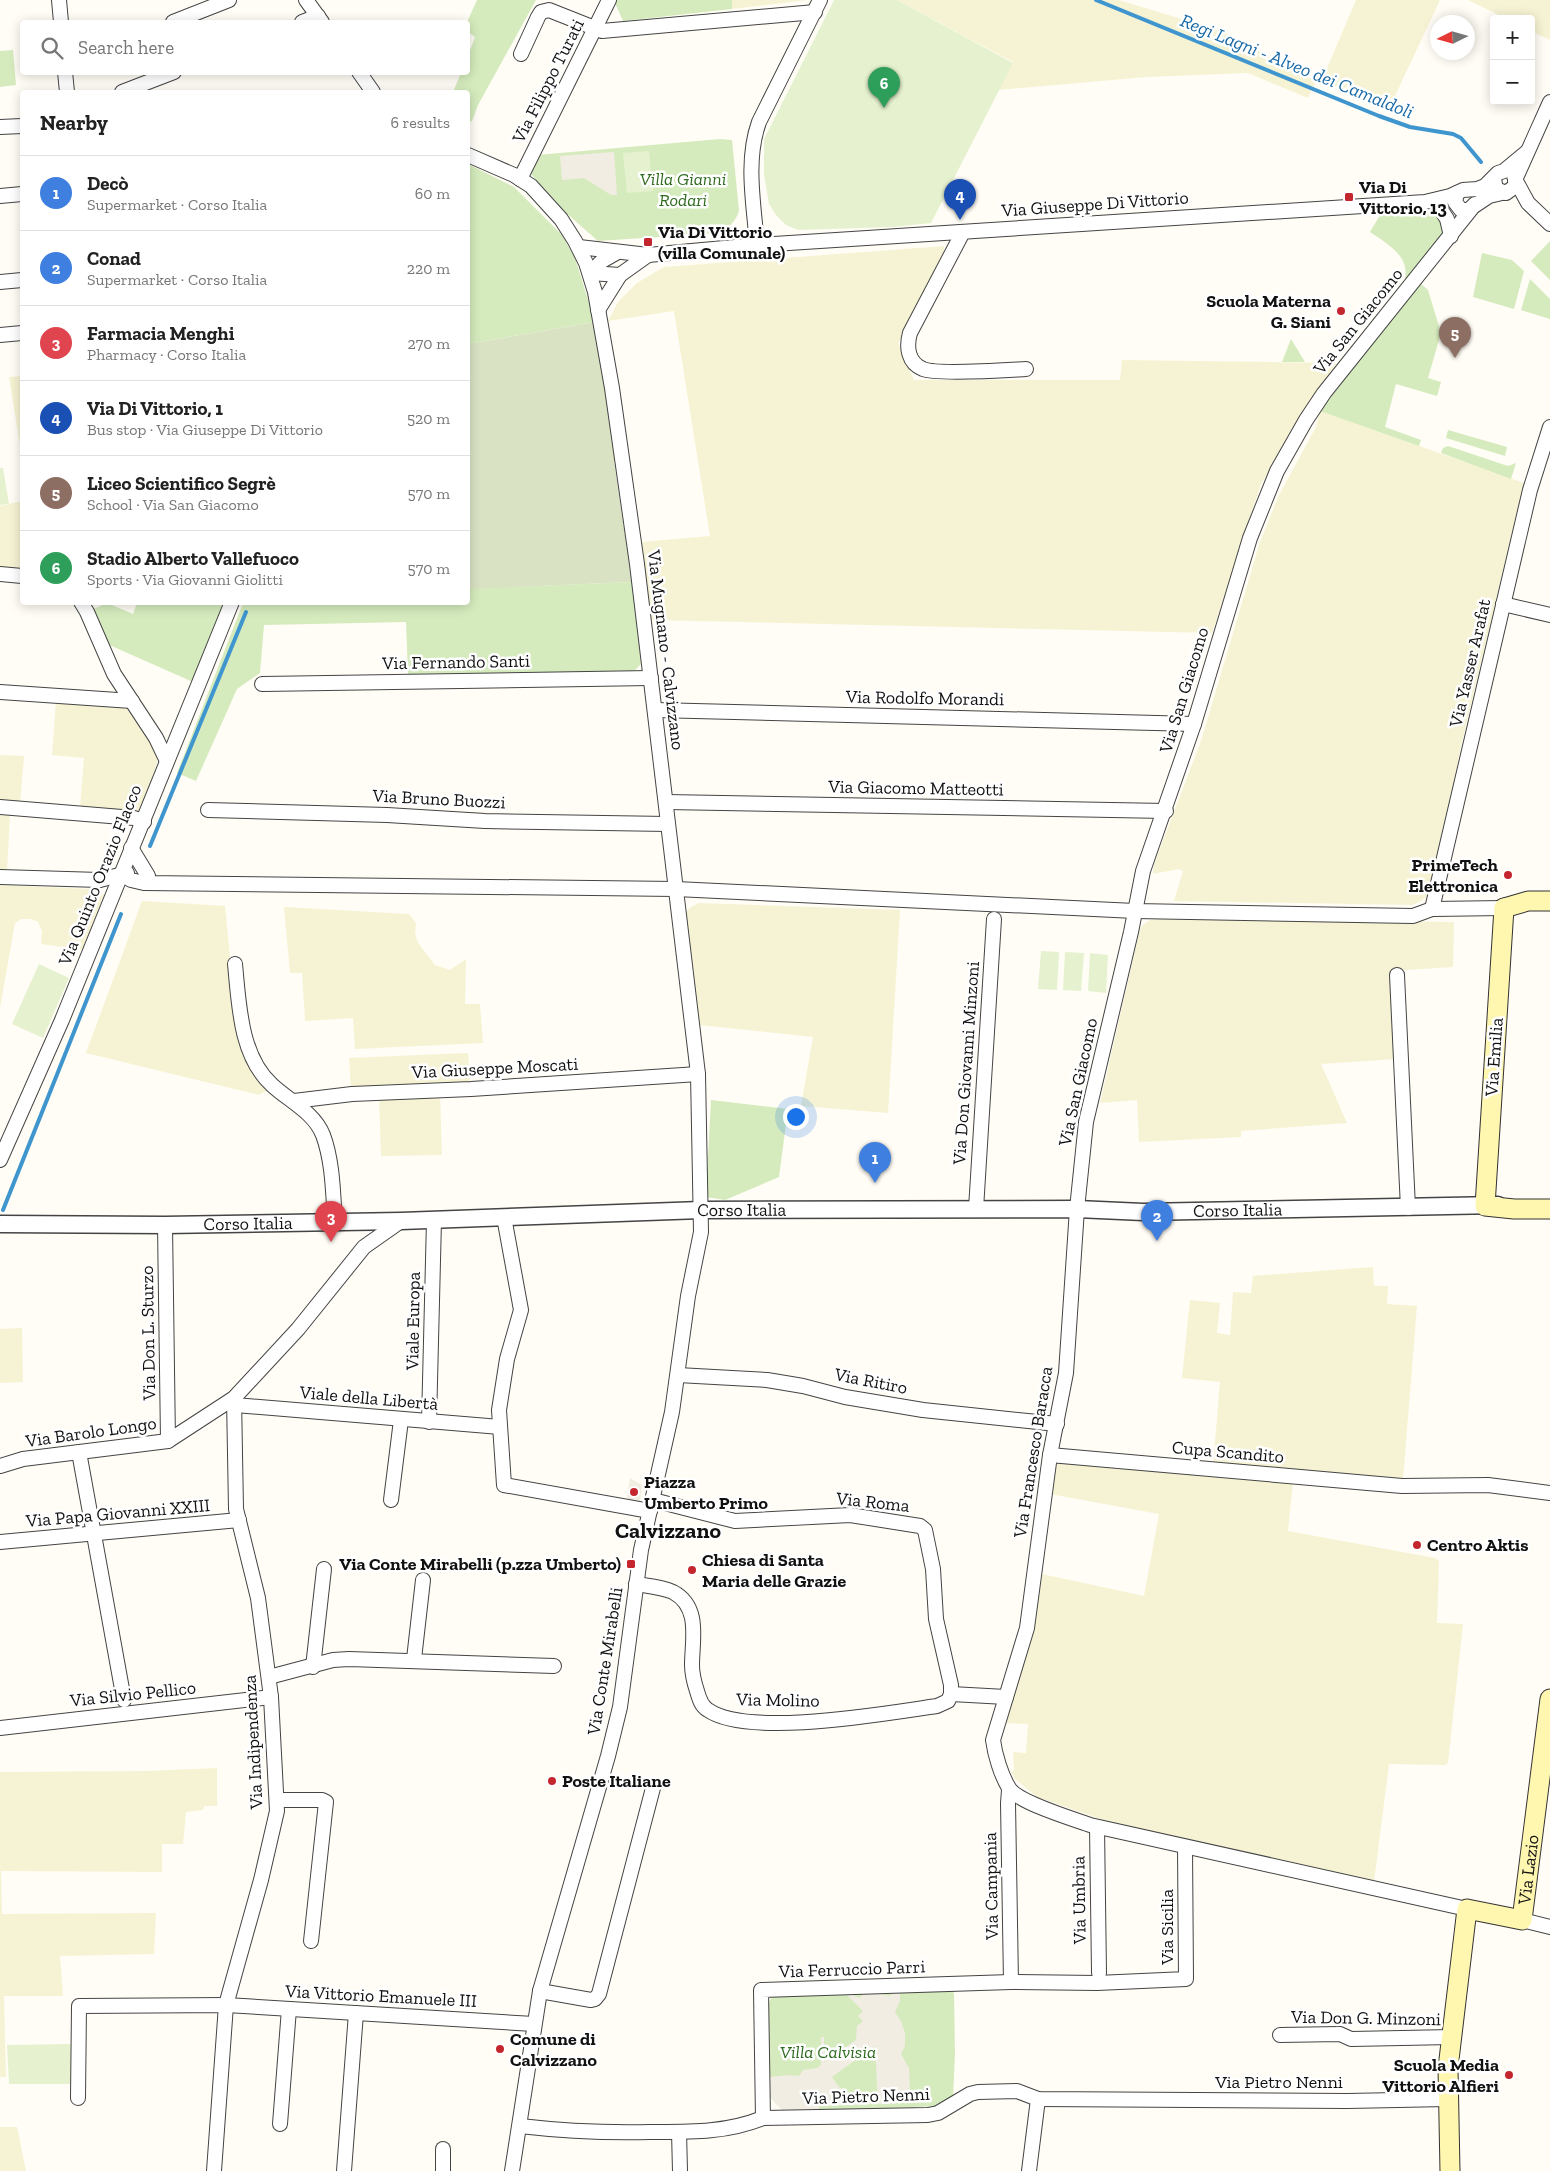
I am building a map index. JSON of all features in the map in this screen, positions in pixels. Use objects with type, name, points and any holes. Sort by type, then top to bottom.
[{"type":"main road","points":[[1504,908],[1528,901],[1550,901]]},
{"type":"main road","points":[[1504,908],[1528,913],[1550,913]]},
{"type":"main road","name":"Via Emilia","points":[[1485,1206],[1504,908]]},
{"type":"main road","name":"Corso Italia","points":[[1485,1206],[1514,1209],[1550,1209]]},
{"type":"main road","name":"Via Lazio","points":[[1522,1920],[1550,1699]]},
{"type":"main road","points":[[1450,2171],[1448,2068],[1467,1909],[1522,1920]]},
{"type":"street","points":[[59,0],[61,20]]},
{"type":"street","points":[[178,20],[229,0]]},
{"type":"street","points":[[306,0],[320,20]]},
{"type":"street","name":"Via Filippo Turati","points":[[520,179],[609,0]]},
{"type":"street","points":[[521,54],[538,17],[544,10],[553,10],[595,29],[608,31],[818,6]]},
{"type":"street","points":[[757,245],[752,144],[759,122],[818,6]]},
{"type":"street","points":[[65,75],[66,90]]},
{"type":"street","points":[[127,90],[166,75]]},
{"type":"street","points":[[361,75],[372,90]]},
{"type":"street","name":"Via Giuseppe Di Vittorio","points":[[579,247],[616,253],[648,255],[757,245],[1465,202],[1485,186],[1507,178],[1527,152],[1550,102]]},
{"type":"street","points":[[0,127],[20,126]]},
{"type":"street","name":"Via Mugnano - Calvizzano","points":[[470,156],[531,186],[560,219],[579,247],[590,273],[598,310],[626,489],[666,802],[698,1074],[701,1210]]},
{"type":"street","points":[[1453,233],[1465,202],[1504,193],[1513,189],[1507,178]]},
{"type":"street","points":[[1507,178],[1528,203],[1550,224]]},
{"type":"street","points":[[1504,193],[1528,203]]},
{"type":"street","points":[[0,196],[20,194]]},
{"type":"street","points":[[1432,203],[1447,219],[1453,233]]},
{"type":"street","points":[[963,232],[910,333],[907,342],[911,359],[923,370],[931,371],[1026,369]]},
{"type":"street","name":"Via San Giacomo","points":[[1077,1209],[1086,1122],[1143,871],[1166,811],[1194,724],[1241,565],[1277,471],[1324,393],[1453,233]]},
{"type":"street","points":[[590,273],[602,261],[616,253]]},
{"type":"street","points":[[598,310],[620,275],[648,255]]},
{"type":"street","points":[[590,273],[620,275]]},
{"type":"street","points":[[0,282],[20,280]]},
{"type":"street","points":[[0,335],[20,333]]},
{"type":"street","name":"Via Yasser Arafat","points":[[1432,909],[1530,490],[1549,431]]},
{"type":"street","points":[[0,574],[20,576]]},
{"type":"street","points":[[1503,604],[1550,615]]},
{"type":"street","points":[[82,605],[106,659],[156,738],[166,759]]},
{"type":"street","name":"Via Quinto Orazio Flacco","points":[[0,1160],[62,1020],[114,889],[144,822],[166,759],[231,605]]},
{"type":"street","name":"Via Fernando Santi","points":[[262,684],[651,678]]},
{"type":"street","points":[[0,692],[132,701]]},
{"type":"street","name":"Via Rodolfo Morandi","points":[[655,710],[1194,724]]},
{"type":"street","name":"Via Giacomo Matteotti","points":[[666,802],[1166,811]]},
{"type":"street","points":[[0,808],[134,818],[144,822]]},
{"type":"street","name":"Via Bruno Buozzi","points":[[208,810],[387,815],[485,821],[668,824]]},
{"type":"street","points":[[131,848],[151,880]]},
{"type":"street","points":[[0,877],[100,880],[121,874],[131,880],[676,889],[1134,911],[1414,916],[1432,909],[1504,908]]},
{"type":"street","points":[[100,880],[114,889],[151,880]]},
{"type":"street","name":"Via Don Giovanni Minzoni","points":[[976,1209],[994,919]]},
{"type":"street","points":[[235,964],[241,1018],[247,1044],[258,1067],[270,1084],[294,1101],[323,1134],[330,1163],[335,1222]]},
{"type":"street","points":[[1397,975],[1408,1208]]},
{"type":"street","name":"Via Giuseppe Moscati","points":[[294,1101],[352,1094],[471,1089],[698,1074]]},
{"type":"street","name":"Corso Italia","points":[[0,1224],[166,1225],[400,1221],[701,1210],[1077,1209],[1143,1212],[1408,1208],[1550,1202]]},
{"type":"street","name":"Via Francesco Baracca","points":[[1009,1790],[997,1757],[994,1740],[1027,1628],[1050,1455],[1066,1373],[1077,1209]]},
{"type":"street","name":"Via Conte Mirabelli","points":[[512,2171],[540,1991],[608,1756],[620,1707],[623,1671],[630,1644],[636,1584],[651,1505],[672,1412],[688,1296],[701,1232],[701,1210]]},
{"type":"street","points":[[504,1217],[521,1310],[507,1359],[499,1410],[504,1485],[651,1505]]},
{"type":"street","name":"Viale Europa","points":[[429,1422],[434,1220]]},
{"type":"street","name":"Via Barolo Longo","points":[[0,1466],[23,1459],[168,1441],[235,1401],[298,1329],[364,1246],[400,1221]]},
{"type":"street","name":"Via Don L. Sturzo","points":[[166,1225],[168,1441]]},
{"type":"street","name":"Via Ritiro","points":[[678,1375],[766,1380],[803,1386],[845,1397],[922,1410],[1057,1424]]},
{"type":"street","name":"Viale della Libertà","points":[[235,1401],[401,1420],[500,1427]]},
{"type":"street","name":"Via Indipendenza","points":[[214,2171],[226,2005],[266,1861],[277,1811],[271,1697],[258,1598],[236,1510],[235,1401]]},
{"type":"street","points":[[391,1500],[401,1420]]},
{"type":"street","points":[[80,1452],[93,1534],[124,1700]]},
{"type":"street","name":"Cupa Scandito","points":[[1050,1455],[1402,1486],[1488,1484],[1550,1493]]},
{"type":"street","name":"Via Roma","points":[[651,1505],[735,1522],[850,1515],[920,1526],[925,1530],[933,1569],[936,1619],[951,1685],[951,1694]]},
{"type":"street","name":"Via Papa Giovanni XXIII","points":[[0,1542],[239,1520]]},
{"type":"street","points":[[313,1667],[324,1569]]},
{"type":"street","points":[[414,1659],[423,1580]]},
{"type":"street","name":"Via Molino","points":[[636,1584],[656,1587],[674,1593],[685,1603],[691,1613],[695,1628],[693,1677],[702,1704],[718,1716],[732,1720],[782,1723],[862,1717],[937,1706],[948,1701],[951,1694]]},
{"type":"street","points":[[268,1677],[313,1667],[333,1660],[349,1658],[414,1659],[554,1666]]},
{"type":"street","points":[[951,1694],[1006,1697]]},
{"type":"street","name":"Via Silvio Pellico","points":[[0,1728],[271,1697]]},
{"type":"street","points":[[540,1991],[591,2000],[596,1999],[599,1994],[653,1788]]},
{"type":"street","points":[[1009,1790],[1035,1805],[1097,1827],[1467,1909]]},
{"type":"street","name":"Via Campania","points":[[1009,1790],[1011,1982]]},
{"type":"street","points":[[277,1800],[322,1800],[326,1802],[311,1941]]},
{"type":"street","name":"Via Umbria","points":[[1097,1827],[1098,1978]]},
{"type":"street","name":"Via Sicilia","points":[[1098,1978],[1186,1978],[1185,1847]]},
{"type":"street","points":[[1522,1920],[1550,1927]]},
{"type":"street","points":[[1011,1982],[1098,1978]]},
{"type":"street","name":"Via Ferruccio Parri","points":[[763,2118],[761,1990],[1011,1982]]},
{"type":"street","name":"Via Vittorio Emanuele III","points":[[78,2098],[79,2006],[226,2005],[534,2024]]},
{"type":"street","points":[[280,2124],[289,2009]]},
{"type":"street","points":[[344,2171],[356,2013]]},
{"type":"street","name":"Via Don G. Minzoni","points":[[1280,2036],[1340,2034],[1351,2039],[1452,2037]]},
{"type":"street","name":"Via Pietro Nenni","points":[[520,2126],[552,2130],[613,2132],[714,2131],[742,2126],[763,2118],[938,2113],[970,2094],[978,2092],[1018,2091],[1038,2099],[1347,2101],[1448,2099]]},
{"type":"street","points":[[1029,2171],[1038,2099]]},
{"type":"street","points":[[679,2132],[680,2171]]},
{"type":"street","points":[[443,2150],[443,2171]]},
{"type":"shaded area","points":[[732,0],[808,0],[732,9]]},
{"type":"shaded area","points":[[897,0],[1119,0],[1221,31],[1316,81],[1308,98],[1248,73],[1146,77],[998,90],[1013,62]]},
{"type":"shaded area","points":[[1356,0],[1440,0],[1433,15],[1430,15],[1430,21],[1387,109],[1322,80]]},
{"type":"shaded area","points":[[1468,0],[1550,0],[1550,40],[1535,33],[1535,15],[1499,15]]},
{"type":"shaded area","points":[[614,152],[617,195],[611,195],[584,178],[562,180],[560,156]]},
{"type":"shaded area","points":[[944,246],[945,255],[898,343],[914,380],[1120,380],[1122,360],[1336,363],[1261,484],[1212,633],[651,620],[641,542],[710,536],[674,311],[608,321],[618,302],[637,283],[664,267]]},
{"type":"shaded area","points":[[20,376],[20,445],[9,377]]},
{"type":"shaded area","points":[[1320,411],[1524,483],[1461,746],[1431,893],[1412,905],[1174,901],[1183,871],[1179,869],[1153,874],[1154,864],[1201,741],[1260,542],[1278,497],[1316,427]]},
{"type":"shaded area","points":[[20,501],[20,569],[0,567],[0,506]]},
{"type":"shaded area","points":[[56,702],[133,708],[157,751],[157,763],[140,816],[80,808],[84,758],[52,755]]},
{"type":"shaded area","points":[[0,755],[24,756],[20,804],[0,803]]},
{"type":"shaded area","points":[[0,813],[10,814],[7,871],[0,871]]},
{"type":"shaded area","points":[[0,885],[92,889],[104,895],[83,950],[41,944],[42,931],[38,922],[31,919],[21,919],[15,923],[0,1008]]},
{"type":"shaded area","points":[[142,901],[225,906],[237,1028],[268,1090],[259,1095],[86,1053]]},
{"type":"shaded area","points":[[699,903],[900,910],[888,1113],[801,1106],[813,1037],[700,1025],[686,912]]},
{"type":"shaded area","points":[[284,907],[409,914],[416,923],[415,933],[418,943],[435,965],[450,970],[466,959],[465,1004],[480,1004],[483,1043],[355,1049],[353,1018],[305,1021],[302,973],[290,973]]},
{"type":"shaded area","points":[[1150,920],[1454,922],[1453,967],[1391,971],[1395,1059],[1321,1064],[1347,1123],[1241,1131],[1241,1137],[1139,1142],[1137,1100],[1100,1103],[1140,929]]},
{"type":"shaded area","points":[[468,1053],[470,1083],[351,1088],[349,1058]]},
{"type":"shaded area","points":[[440,1094],[442,1155],[381,1156],[379,1098]]},
{"type":"shaded area","points":[[1373,1267],[1374,1286],[1388,1286],[1387,1304],[1417,1306],[1403,1479],[1213,1466],[1220,1382],[1182,1378],[1190,1300],[1220,1303],[1217,1333],[1230,1335],[1233,1292],[1251,1293],[1253,1276]]},
{"type":"shaded area","points":[[22,1328],[23,1382],[0,1383],[0,1329]]},
{"type":"shaded area","points":[[1057,1460],[1293,1482],[1288,1531],[1435,1558],[1439,1561],[1437,1623],[1463,1624],[1448,1763],[1445,1765],[1389,1764],[1374,1882],[1135,1831],[1037,1797],[1015,1779],[1011,1772],[1014,1770],[1013,1752],[1026,1753],[1028,1724],[1005,1723],[1036,1617],[1042,1574],[1144,1596],[1159,1514],[1050,1494]]},
{"type":"shaded area","name":"Piazza Umberto Primo","points":[[630,1478],[642,1485],[640,1501],[627,1500]]},
{"type":"shaded area","points":[[217,1768],[217,1806],[204,1806],[203,1810],[186,1812],[183,1844],[162,1844],[162,1872],[1,1871],[2,1914],[156,1913],[154,1954],[60,1956],[63,1996],[4,1996],[6,2077],[0,2077],[0,1772],[147,1771]]},
{"type":"shaded area","points":[[895,1992],[900,1992],[900,2001],[895,2012],[901,2021],[905,2033],[905,2046],[901,2054],[909,2068],[910,2096],[901,2096],[901,2103],[878,2104],[875,2046],[832,2077],[839,2087],[850,2094],[869,2097],[869,2104],[819,2106],[819,2111],[783,2111],[770,2096],[768,2077],[799,2076],[803,2070],[817,2068],[821,2065],[821,2037],[824,2037],[824,2062],[856,2040],[857,2026],[863,2021],[858,2016],[863,2011],[846,1994],[859,1998],[866,1993],[878,1993],[889,1996]]},
{"type":"shaded area","points":[[0,2127],[17,2127],[26,2171],[0,2171]]},
{"type":"green space","points":[[477,0],[536,0],[478,105],[472,121],[470,122],[470,90],[454,90],[460,75],[470,75],[470,51],[475,37],[470,33],[470,20],[468,20]]},
{"type":"green space","points":[[616,0],[732,0],[732,9],[623,21],[615,3]]},
{"type":"green space","points":[[834,0],[897,0],[1013,63],[931,223],[894,227],[798,230],[786,225],[769,204],[764,175],[764,139]]},
{"type":"green space","points":[[13,50],[16,85],[0,87],[0,51]]},
{"type":"green space","name":"Villa Gianni Rodari","points":[[720,139],[732,140],[739,211],[731,225],[717,233],[598,241],[565,212],[531,174],[537,155]]},
{"type":"green space","points":[[649,151],[653,191],[627,193],[623,153]]},
{"type":"green space","points":[[470,165],[514,187],[562,235],[575,258],[595,322],[470,344]]},
{"type":"green space","points":[[1436,211],[1446,233],[1404,283],[1406,274],[1402,259],[1391,247],[1370,232],[1380,215]]},
{"type":"green space","points":[[1550,241],[1550,280],[1531,261]]},
{"type":"green space","points":[[1482,253],[1512,260],[1524,271],[1514,309],[1473,297]]},
{"type":"green space","points":[[1530,279],[1550,299],[1550,319],[1521,310]]},
{"type":"green space","points":[[1420,283],[1428,290],[1441,333],[1428,378],[1441,382],[1437,396],[1396,384],[1385,427],[1421,440],[1419,446],[1320,411]]},
{"type":"green space","points":[[595,322],[617,460],[614,461],[632,582],[470,589],[470,344]]},
{"type":"green space","points":[[1291,339],[1305,362],[1282,362]]},
{"type":"green space","points":[[1448,430],[1507,447],[1505,456],[1446,438]]},
{"type":"green space","points":[[1448,446],[1508,466],[1516,463],[1511,479],[1441,453],[1443,448]]},
{"type":"green space","points":[[0,468],[3,468],[9,504],[0,505]]},
{"type":"green space","points":[[470,575],[510,587],[632,582],[641,664],[634,671],[408,674],[406,622],[264,625],[260,673],[237,689],[196,781],[177,773],[242,605],[470,605]]},
{"type":"green space","points":[[103,605],[112,605],[133,614],[136,605],[225,605],[193,682],[98,640],[87,612]]},
{"type":"green space","points":[[1041,951],[1059,952],[1057,990],[1038,989]]},
{"type":"green space","points":[[1065,952],[1084,953],[1081,991],[1063,990]]},
{"type":"green space","points":[[1090,953],[1108,955],[1106,993],[1088,991]]},
{"type":"green space","points":[[39,964],[69,978],[43,1038],[12,1024]]},
{"type":"green space","points":[[711,1100],[788,1109],[779,1177],[725,1200],[706,1197]]},
{"type":"green space","name":"Villa Calvisia","points":[[952,1990],[954,1994],[955,2052],[953,2098],[939,2106],[819,2111],[777,2105],[770,2096],[768,2005],[771,1998],[777,1996]]},
{"type":"green space","points":[[71,2044],[71,2084],[9,2084],[7,2045]]},
{"type":"waterway","name":"Regi Lagni - Alveo dei Camaldoli","points":[[1096,0],[1379,116],[1410,127],[1453,134],[1461,138],[1481,162]]},
{"type":"waterway","name":"Regi Lagni - Alveo dei Camaldoli","points":[[150,846],[246,612]]},
{"type":"waterway","name":"Regi Lagni - Alveo dei Camaldoli","points":[[3,1210],[121,914]]},
{"type":"place","name":"Stadio Alberto Vallefuoco","points":[[884,108]]},
{"type":"place","name":"Via Di Vittorio, 13","points":[[1349,197]]},
{"type":"place","name":"Via Di Vittorio, 1","points":[[960,220]]},
{"type":"place","name":"Via Di Vittorio (villa Comunale)","points":[[648,242]]},
{"type":"place","name":"Scuola Materna G. Siani","points":[[1341,311]]},
{"type":"place","name":"Liceo Scientifico Segrè","points":[[1455,358]]},
{"type":"place","name":"PrimeTech Elettronica","points":[[1508,875]]},
{"type":"place","name":"Decò","points":[[875,1183]]},
{"type":"place","name":"Conad","points":[[1157,1241]]},
{"type":"place","name":"Farmacia Menghi","points":[[331,1242]]},
{"type":"place","name":"Piazza Umberto Primo","points":[[634,1492]]},
{"type":"place","name":"Centro Aktis","points":[[1417,1545]]},
{"type":"place","name":"Via Conte Mirabelli (p.zza Umberto)","points":[[631,1564]]},
{"type":"place","name":"Chiesa di Santa Maria delle Grazie","points":[[692,1570]]},
{"type":"place","name":"Poste Italiane","points":[[552,1781]]},
{"type":"place","name":"Comune di Calvizzano","points":[[500,2049]]},
{"type":"place","name":"Scuola Media Vittorio Alfieri","points":[[1509,2075]]},
{"type":"district","name":"Calvizzano","points":[[668,1530]]}]
